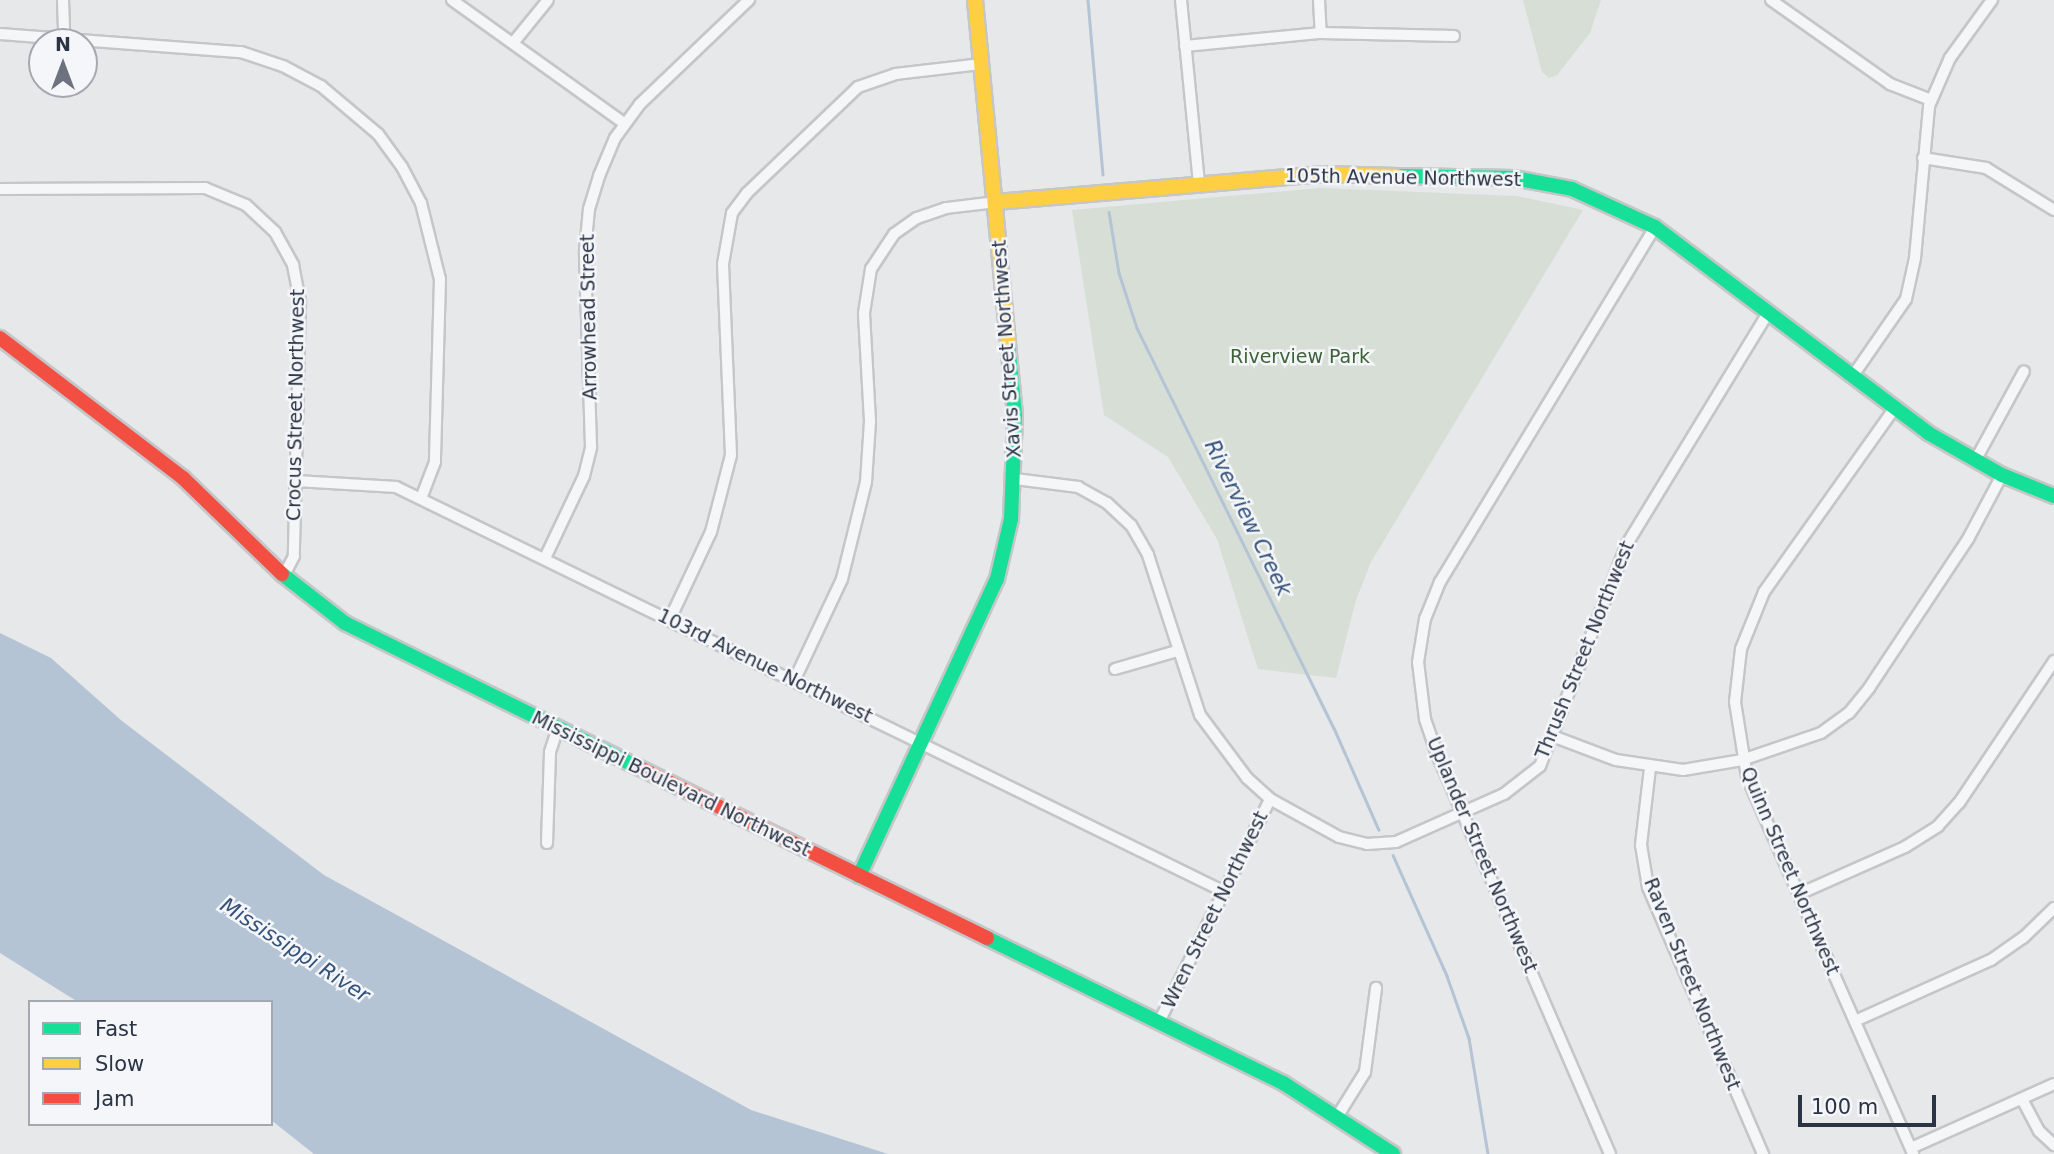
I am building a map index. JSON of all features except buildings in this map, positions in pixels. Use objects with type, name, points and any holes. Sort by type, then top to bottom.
[{"type":"street","points":[[63,0],[64,28]]},
{"type":"street","points":[[452,0],[624,123]]},
{"type":"street","points":[[513,43],[548,0]]},
{"type":"street","name":"Arrowhead Street","points":[[545,558],[584,476],[592,447],[586,236],[599,176],[624,123],[749,0]]},
{"type":"street","name":"Xavis Street Northwest","points":[[859,876],[994,587],[1006,545],[1015,479],[1014,415],[975,0]]},
{"type":"street","points":[[1181,0],[1199,184]]},
{"type":"street","points":[[1319,0],[1321,33]]},
{"type":"street","points":[[1771,0],[1873,74],[1931,100]]},
{"type":"street","points":[[1852,377],[1896,319],[1909,290],[1931,100],[1950,58],[1992,0]]},
{"type":"street","points":[[1185,46],[1321,33],[1454,36]]},
{"type":"street","points":[[0,34],[28,35]]},
{"type":"street","points":[[98,39],[215,48],[268,60],[333,94],[387,145],[426,218],[441,291],[435,462],[421,498]]},
{"type":"street","points":[[670,619],[711,532],[731,455],[723,264],[732,214],[747,193],[858,88],[896,74],[981,64]]},
{"type":"street","points":[[1923,158],[1986,168],[2054,210]]},
{"type":"street","name":"105th Avenue Northwest","points":[[996,202],[1332,173],[1514,178],[1585,193],[1655,227],[1894,409],[1975,461],[2054,496]]},
{"type":"street","name":"Crocus Street Northwest","points":[[0,189],[191,186],[230,196],[268,224],[289,254],[299,288],[294,556],[284,576]]},
{"type":"street","points":[[794,681],[842,579],[866,482],[870,421],[864,313],[871,269],[894,234],[917,218],[946,208],[996,202]]},
{"type":"street","name":"Uplander Street Northwest","points":[[1610,1154],[1437,754],[1422,701],[1418,662],[1428,608],[1655,227]]},
{"type":"street","name":"Thrush Street Northwest","points":[[1015,479],[1078,487],[1107,503],[1131,525],[1148,555],[1177,651],[1208,729],[1239,769],[1270,799],[1339,837],[1367,844],[1396,842],[1462,814],[1526,781],[1555,737],[1627,544],[1768,313]]},
{"type":"street","name":"Mississippi Boulevard Northwest","points":[[0,338],[183,478],[284,576],[345,623],[1294,1088],[1393,1154]]},
{"type":"street","points":[[1975,461],[2024,371]]},
{"type":"street","name":"Quinn Street Northwest","points":[[1894,409],[1772,578],[1751,619],[1736,685],[1742,760],[1912,1151]]},
{"type":"street","points":[[1555,737],[1650,768],[1683,770],[1742,760],[1821,733],[1849,713],[1963,547],[2002,475]]},
{"type":"street","name":"103rd Avenue Northwest","points":[[297,481],[385,484],[421,498],[1223,891]]},
{"type":"street","points":[[1115,669],[1177,651]]},
{"type":"street","points":[[1799,894],[1905,847],[1938,826],[1959,803],[2054,662]]},
{"type":"street","points":[[547,843],[550,752],[558,728]]},
{"type":"street","name":"Raven Street Northwest","points":[[1650,768],[1642,845],[1648,887],[1763,1154]]},
{"type":"street","name":"Wren Street Northwest","points":[[1159,1022],[1270,799]]},
{"type":"street","points":[[1855,1021],[1991,960],[2023,938],[2054,908]]},
{"type":"street","points":[[1337,1117],[1364,1072],[1376,988]]},
{"type":"street","points":[[1912,1151],[2054,1084]]},
{"type":"street","points":[[2022,1099],[2039,1131],[2054,1145]]},
{"type":"green space","points":[[1523,0],[1601,0],[1590,33],[1557,75],[1549,78],[1542,72]]},
{"type":"green space","name":"Riverview Park","points":[[1320,188],[1517,196],[1583,210],[1371,562],[1356,600],[1336,678],[1258,669],[1217,539],[1168,457],[1104,415],[1072,210]]},
{"type":"water","name":"Mississippi River","points":[[0,633],[51,658],[122,721],[324,875],[751,1110],[888,1154],[314,1154],[273,1122],[273,1000],[75,1000],[0,953]]},
{"type":"waterway","name":"Riverview Creek","points":[[1088,0],[1103,174]]},
{"type":"waterway","name":"Riverview Creek","points":[[1109,212],[1119,273],[1137,328],[1334,728],[1379,830]]},
{"type":"waterway","name":"Riverview Creek","points":[[1393,855],[1447,976],[1469,1038],[1488,1154]]},
{"type":"traffic: fast","points":[[1397,176],[1514,178],[1572,189],[1655,227],[1928,433],[2002,475],[2054,496]]},
{"type":"traffic: fast","points":[[859,876],[997,579],[1011,519],[1015,415],[1008,344]]},
{"type":"traffic: fast","points":[[282,574],[345,623],[636,766]]},
{"type":"traffic: fast","points":[[987,938],[1283,1083],[1393,1154]]},
{"type":"traffic: slow","points":[[975,0],[1008,344]]},
{"type":"traffic: slow","points":[[996,202],[1323,174],[1397,176]]},
{"type":"traffic: jam","points":[[0,338],[183,478],[282,574]]},
{"type":"traffic: jam","points":[[636,766],[987,938]]}]
